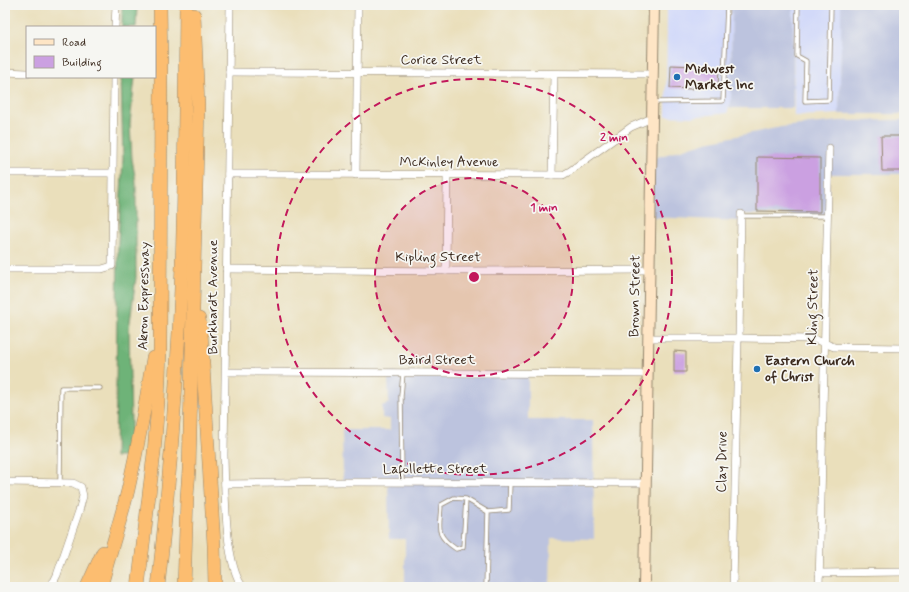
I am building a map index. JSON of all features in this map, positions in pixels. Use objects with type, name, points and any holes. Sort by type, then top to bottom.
[{"type":"highway","name":"Akron Expressway","points":[[138,587],[154,453],[158,402],[161,293],[160,5]]},
{"type":"highway","points":[[158,587],[172,437],[179,333],[184,179],[186,5]]},
{"type":"highway","points":[[184,587],[189,470],[198,105],[193,5]]},
{"type":"highway","points":[[193,285],[201,332],[214,545],[215,587]]},
{"type":"highway","points":[[101,587],[108,555],[128,491],[136,454],[153,358],[161,293]]},
{"type":"highway","points":[[87,587],[116,521],[136,454]]},
{"type":"main road","name":"Brown Street","points":[[644,587],[654,5]]},
{"type":"street","points":[[115,26],[116,5]]},
{"type":"street","name":"Burkhardt Avenue","points":[[230,5],[224,455],[228,538],[237,577],[243,587]]},
{"type":"street","points":[[356,175],[358,5]]},
{"type":"street","points":[[5,72],[26,73]]},
{"type":"street","name":"Corice Street","points":[[229,72],[653,74]]},
{"type":"street","points":[[552,175],[554,74]]},
{"type":"street","points":[[5,269],[102,269],[112,266],[114,78]]},
{"type":"street","name":"McKinley Avenue","points":[[228,174],[563,175],[631,126],[652,118]]},
{"type":"street","name":"Kling Street","points":[[820,587],[830,148]]},
{"type":"street","points":[[5,173],[114,174]]},
{"type":"street","points":[[446,271],[447,175]]},
{"type":"street","name":"Clay Drive","points":[[733,587],[741,215]]},
{"type":"street","name":"Kipling Street","points":[[226,269],[446,271],[650,270]]},
{"type":"street","points":[[649,338],[814,339],[834,347],[904,348]]},
{"type":"street","name":"Baird Street","points":[[226,372],[648,374]]},
{"type":"street","points":[[5,482],[60,482],[73,483],[81,487],[82,496],[79,511],[61,564],[54,581],[48,587]]},
{"type":"street","name":"Lafollette Street","points":[[225,484],[402,482],[646,483]]},
{"type":"street","points":[[820,573],[904,572]]},
{"type":"lane","points":[[652,102],[723,101],[727,5]]},
{"type":"lane","points":[[798,5],[798,56],[806,61],[805,101],[829,100],[831,5]]},
{"type":"lane","points":[[741,215],[828,216]]},
{"type":"lane","points":[[402,482],[401,396],[403,373]]},
{"type":"lane","points":[[60,482],[61,388],[100,388]]},
{"type":"lane","points":[[466,499],[463,547],[456,549],[446,542],[439,533],[441,505],[454,498],[466,499],[488,512],[509,510],[510,482]]},
{"type":"lane","points":[[486,587],[488,512]]},
{"type":"shaded area","points":[[667,5],[732,5],[731,103],[727,113],[691,117],[666,116]]},
{"type":"shaded area","points":[[732,5],[793,5],[793,108],[729,108],[731,103]]},
{"type":"shaded area","points":[[793,5],[841,5],[839,114],[794,116]]},
{"type":"shaded area","points":[[841,5],[904,5],[904,114],[839,114]]},
{"type":"shaded area","points":[[904,120],[904,174],[829,174],[828,216],[741,214],[741,221],[651,217],[651,159],[707,142],[781,127],[839,121]]},
{"type":"shaded area","points":[[388,373],[528,373],[528,420],[593,420],[594,539],[551,538],[550,587],[405,587],[405,539],[389,539],[388,482],[342,482],[342,430],[390,430],[390,419],[382,418],[382,406],[389,403]]},
{"type":"green space","points":[[122,5],[137,5],[136,26],[122,26]]},
{"type":"green space","points":[[121,78],[135,78],[130,124],[132,159],[136,182],[136,278],[129,329],[131,426],[127,457],[115,457],[118,242],[123,159]]},
{"type":"building","points":[[671,65],[719,67],[718,88],[670,88]]},
{"type":"building","points":[[881,136],[904,136],[904,171],[882,171]]},
{"type":"building","points":[[757,157],[820,158],[820,212],[757,211]]},
{"type":"building","points":[[674,351],[686,352],[686,372],[674,372]]},
{"type":"place","name":"Midwest Market Inc","points":[[677,77]]},
{"type":"place","name":"Eastern Church of Christ","points":[[757,369]]}]
